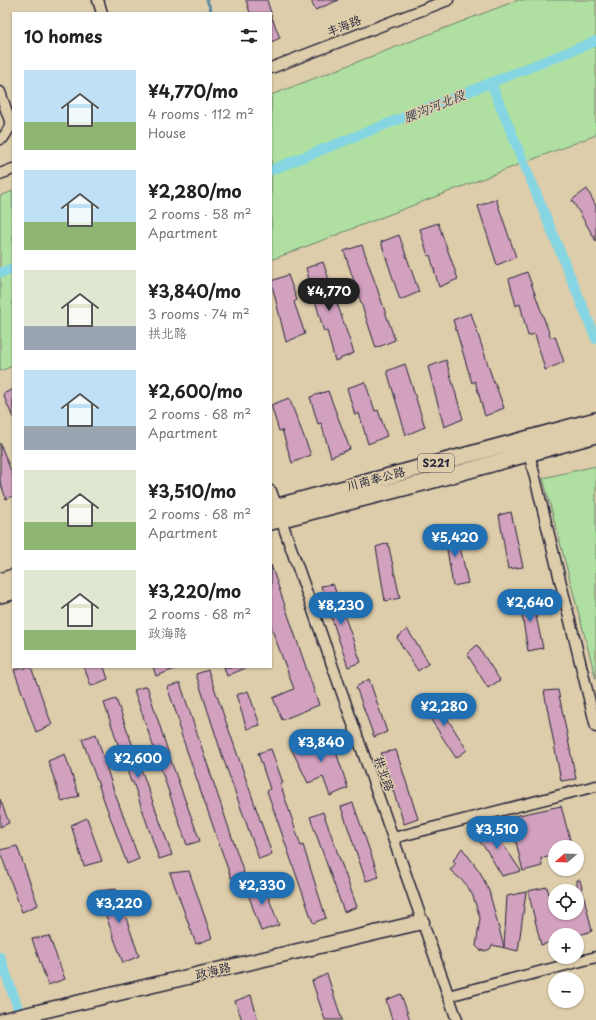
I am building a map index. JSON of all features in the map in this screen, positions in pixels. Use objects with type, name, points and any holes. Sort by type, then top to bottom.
[{"type":"main road","name":"川南奉公路","points":[[275,514],[596,420]]},
{"type":"main road","name":"川南奉公路","points":[[275,514],[423,483],[596,435]]},
{"type":"main road","points":[[0,581],[12,577]]},
{"type":"main road","points":[[0,595],[12,592]]},
{"type":"street","points":[[98,0],[102,12]]},
{"type":"street","name":"丰海路","points":[[272,68],[448,0]]},
{"type":"street","points":[[0,92],[10,121],[10,127],[3,138],[0,139]]},
{"type":"street","points":[[0,174],[12,169]]},
{"type":"street","points":[[529,453],[596,727]]},
{"type":"street","name":"拱北路","points":[[272,497],[275,514],[393,838],[457,1020]]},
{"type":"street","points":[[393,838],[596,786]]},
{"type":"street","name":"政海路","points":[[4,1020],[422,922]]},
{"type":"street","points":[[448,996],[596,957]]},
{"type":"green space","points":[[518,0],[596,0],[596,135],[272,260],[272,95]]},
{"type":"green space","points":[[12,191],[12,366],[0,371],[0,196]]},
{"type":"green space","points":[[596,466],[596,679],[543,478]]},
{"type":"building","points":[[246,0],[267,0],[271,12],[250,12]]},
{"type":"building","points":[[311,0],[339,0],[315,10]]},
{"type":"building","points":[[272,18],[280,38],[272,42]]},
{"type":"building","points":[[587,189],[596,206],[596,241],[572,200]]},
{"type":"building","points":[[496,199],[516,257],[497,265],[478,206]]},
{"type":"building","points":[[438,223],[458,279],[439,287],[430,255],[428,256],[420,229]]},
{"type":"building","points":[[399,235],[419,292],[400,300],[381,242]]},
{"type":"building","points":[[362,245],[395,340],[376,348],[344,251]]},
{"type":"building","points":[[323,262],[354,353],[335,361],[327,331],[324,332],[306,268]]},
{"type":"building","points":[[527,272],[551,338],[555,336],[564,362],[545,370],[535,334],[528,336],[520,304],[516,306],[509,279]]},
{"type":"building","points":[[288,275],[297,300],[294,302],[305,334],[286,342],[272,285],[272,281]]},
{"type":"building","points":[[471,313],[494,383],[504,408],[485,416],[475,381],[472,383],[453,320]]},
{"type":"building","points":[[446,360],[463,419],[444,427],[428,367]]},
{"type":"building","points":[[405,364],[425,427],[406,435],[387,371]]},
{"type":"building","points":[[365,382],[375,411],[378,410],[387,436],[368,444],[359,413],[355,415],[347,388]]},
{"type":"building","points":[[12,390],[12,416],[3,394]]},
{"type":"building","points":[[328,391],[350,449],[331,457],[321,423],[318,424],[310,397]]},
{"type":"building","points":[[289,398],[311,455],[292,463],[282,430],[279,431],[272,405]]},
{"type":"building","points":[[0,443],[12,473],[12,496],[6,499],[0,481]]},
{"type":"building","points":[[511,512],[523,567],[508,569],[499,515]]},
{"type":"building","points":[[456,528],[468,583],[453,586],[444,531]]},
{"type":"building","points":[[388,543],[400,598],[385,601],[376,547]]},
{"type":"building","points":[[272,568],[319,705],[282,720],[273,698],[294,689],[272,630]]},
{"type":"building","points":[[333,584],[361,662],[348,667],[321,586]]},
{"type":"building","points":[[531,593],[543,648],[528,651],[519,597]]},
{"type":"building","points":[[407,629],[429,663],[418,671],[397,638]]},
{"type":"building","points":[[477,645],[500,680],[488,688],[467,654]]},
{"type":"building","points":[[31,668],[52,725],[36,732],[14,670]]},
{"type":"building","points":[[84,668],[104,668],[108,679],[91,686]]},
{"type":"building","points":[[153,668],[178,668],[156,676]]},
{"type":"building","points":[[224,668],[246,668],[227,676]]},
{"type":"building","points":[[208,670],[272,854],[259,859],[223,758],[196,674]]},
{"type":"building","points":[[369,679],[387,732],[374,737],[356,687]]},
{"type":"building","points":[[180,683],[244,873],[231,878],[178,725],[180,724],[167,687]]},
{"type":"building","points":[[147,686],[172,764],[200,841],[187,845],[134,690]]},
{"type":"building","points":[[558,690],[576,779],[561,781],[544,691]]},
{"type":"building","points":[[248,691],[260,725],[247,729],[236,695]]},
{"type":"building","points":[[432,694],[467,750],[456,758],[422,706]]},
{"type":"building","points":[[116,699],[172,855],[159,859],[133,782],[131,782],[104,703]]},
{"type":"building","points":[[96,734],[113,788],[139,859],[127,864],[82,739]]},
{"type":"building","points":[[320,735],[333,743],[348,788],[330,796],[323,777],[308,783],[290,746]]},
{"type":"building","points":[[271,749],[283,783],[280,783],[301,846],[303,845],[326,918],[313,923],[267,791],[270,789],[258,753]]},
{"type":"building","points":[[396,750],[418,819],[404,824],[381,753]]},
{"type":"building","points":[[65,754],[79,796],[62,802],[48,761]]},
{"type":"building","points":[[0,799],[9,823],[0,827]]},
{"type":"building","points":[[353,803],[379,877],[366,881],[341,807]]},
{"type":"building","points":[[561,806],[570,840],[548,840],[548,857],[541,858],[542,866],[523,871],[510,817]]},
{"type":"building","points":[[323,812],[357,907],[344,912],[310,817]]},
{"type":"building","points":[[87,818],[102,861],[84,866],[71,825]]},
{"type":"building","points":[[486,822],[494,831],[521,871],[502,876],[486,849],[473,834]]},
{"type":"building","points":[[17,846],[38,905],[22,912],[0,852],[0,850]]},
{"type":"building","points":[[462,848],[480,872],[489,891],[504,947],[507,896],[526,892],[518,951],[492,945],[490,949],[485,951],[480,950],[476,946],[480,918],[473,896],[466,884],[450,870],[456,863],[453,861]]},
{"type":"building","points":[[189,871],[212,938],[196,944],[170,873]]},
{"type":"building","points":[[577,880],[580,880],[581,884],[577,884]]},
{"type":"building","points":[[263,883],[279,925],[261,931],[245,885]]},
{"type":"building","points":[[547,887],[548,920],[584,920],[584,897],[592,931],[584,933],[584,928],[548,928],[548,943],[541,945],[528,891]]},
{"type":"building","points":[[116,889],[139,956],[123,963],[97,891]]},
{"type":"building","points":[[49,936],[65,979],[48,985],[32,939]]},
{"type":"building","points":[[327,974],[342,1020],[325,1020],[312,981]]},
{"type":"building","points":[[401,994],[410,1020],[392,1020],[386,1000]]},
{"type":"building","points":[[251,995],[258,1020],[242,1020],[235,1001]]},
{"type":"waterway","points":[[207,0],[212,12]]},
{"type":"waterway","name":"腰沟河北段","points":[[272,170],[596,41]]},
{"type":"waterway","points":[[491,83],[596,339]]},
{"type":"waterway","name":"腰沟河北段","points":[[0,273],[12,268]]},
{"type":"waterway","points":[[0,957],[22,1020]]}]
